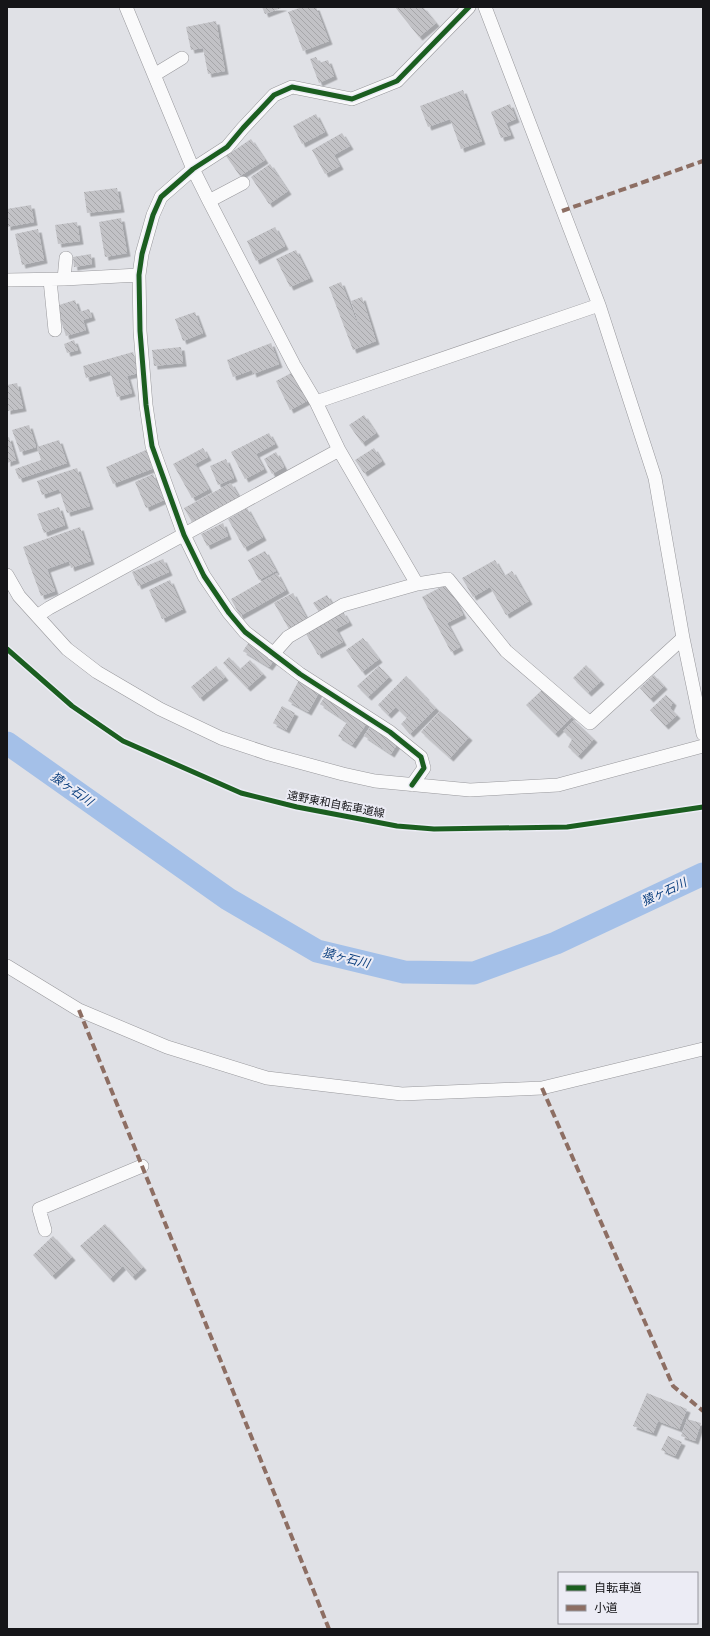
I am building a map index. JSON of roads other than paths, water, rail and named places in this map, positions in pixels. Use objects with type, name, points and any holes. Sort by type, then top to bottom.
[{"type":"street","points":[[126,7],[193,170],[294,365],[316,402],[339,450],[417,584]]},
{"type":"street","points":[[412,785],[424,768],[421,757],[390,732],[300,674],[245,632],[229,613],[204,576],[184,536],[152,446],[146,405],[140,331],[139,275],[142,254],[153,215],[161,197],[193,170],[227,147],[274,95],[292,87],[352,99],[397,81],[469,7]]},
{"type":"street","points":[[485,7],[598,305],[655,478],[683,638],[703,734]]},
{"type":"street","points":[[154,75],[182,58]]},
{"type":"street","points":[[209,201],[243,183]]},
{"type":"street","points":[[64,279],[66,258]]},
{"type":"street","points":[[7,280],[50,280],[139,275]]},
{"type":"street","points":[[50,280],[55,330]]},
{"type":"street","points":[[316,402],[598,305]]},
{"type":"street","points":[[37,616],[49,608],[184,536],[339,450]]},
{"type":"street","points":[[7,575],[19,596],[67,649],[97,672],[160,709],[221,738],[269,754],[343,774],[375,781],[470,790],[558,784],[703,746]]},
{"type":"street","points":[[273,654],[288,637],[343,605],[417,584],[448,579],[506,650],[590,723],[683,638]]},
{"type":"street","points":[[7,966],[79,1010],[167,1047],[267,1078],[283,1080],[402,1094],[542,1088],[703,1049]]},
{"type":"street","points":[[45,1230],[39,1209],[142,1166]]},
{"type":"waterway","name":"猿ヶ石川","points":[[7,743],[228,899],[317,951],[404,972],[474,973],[556,943],[703,874]]}]
